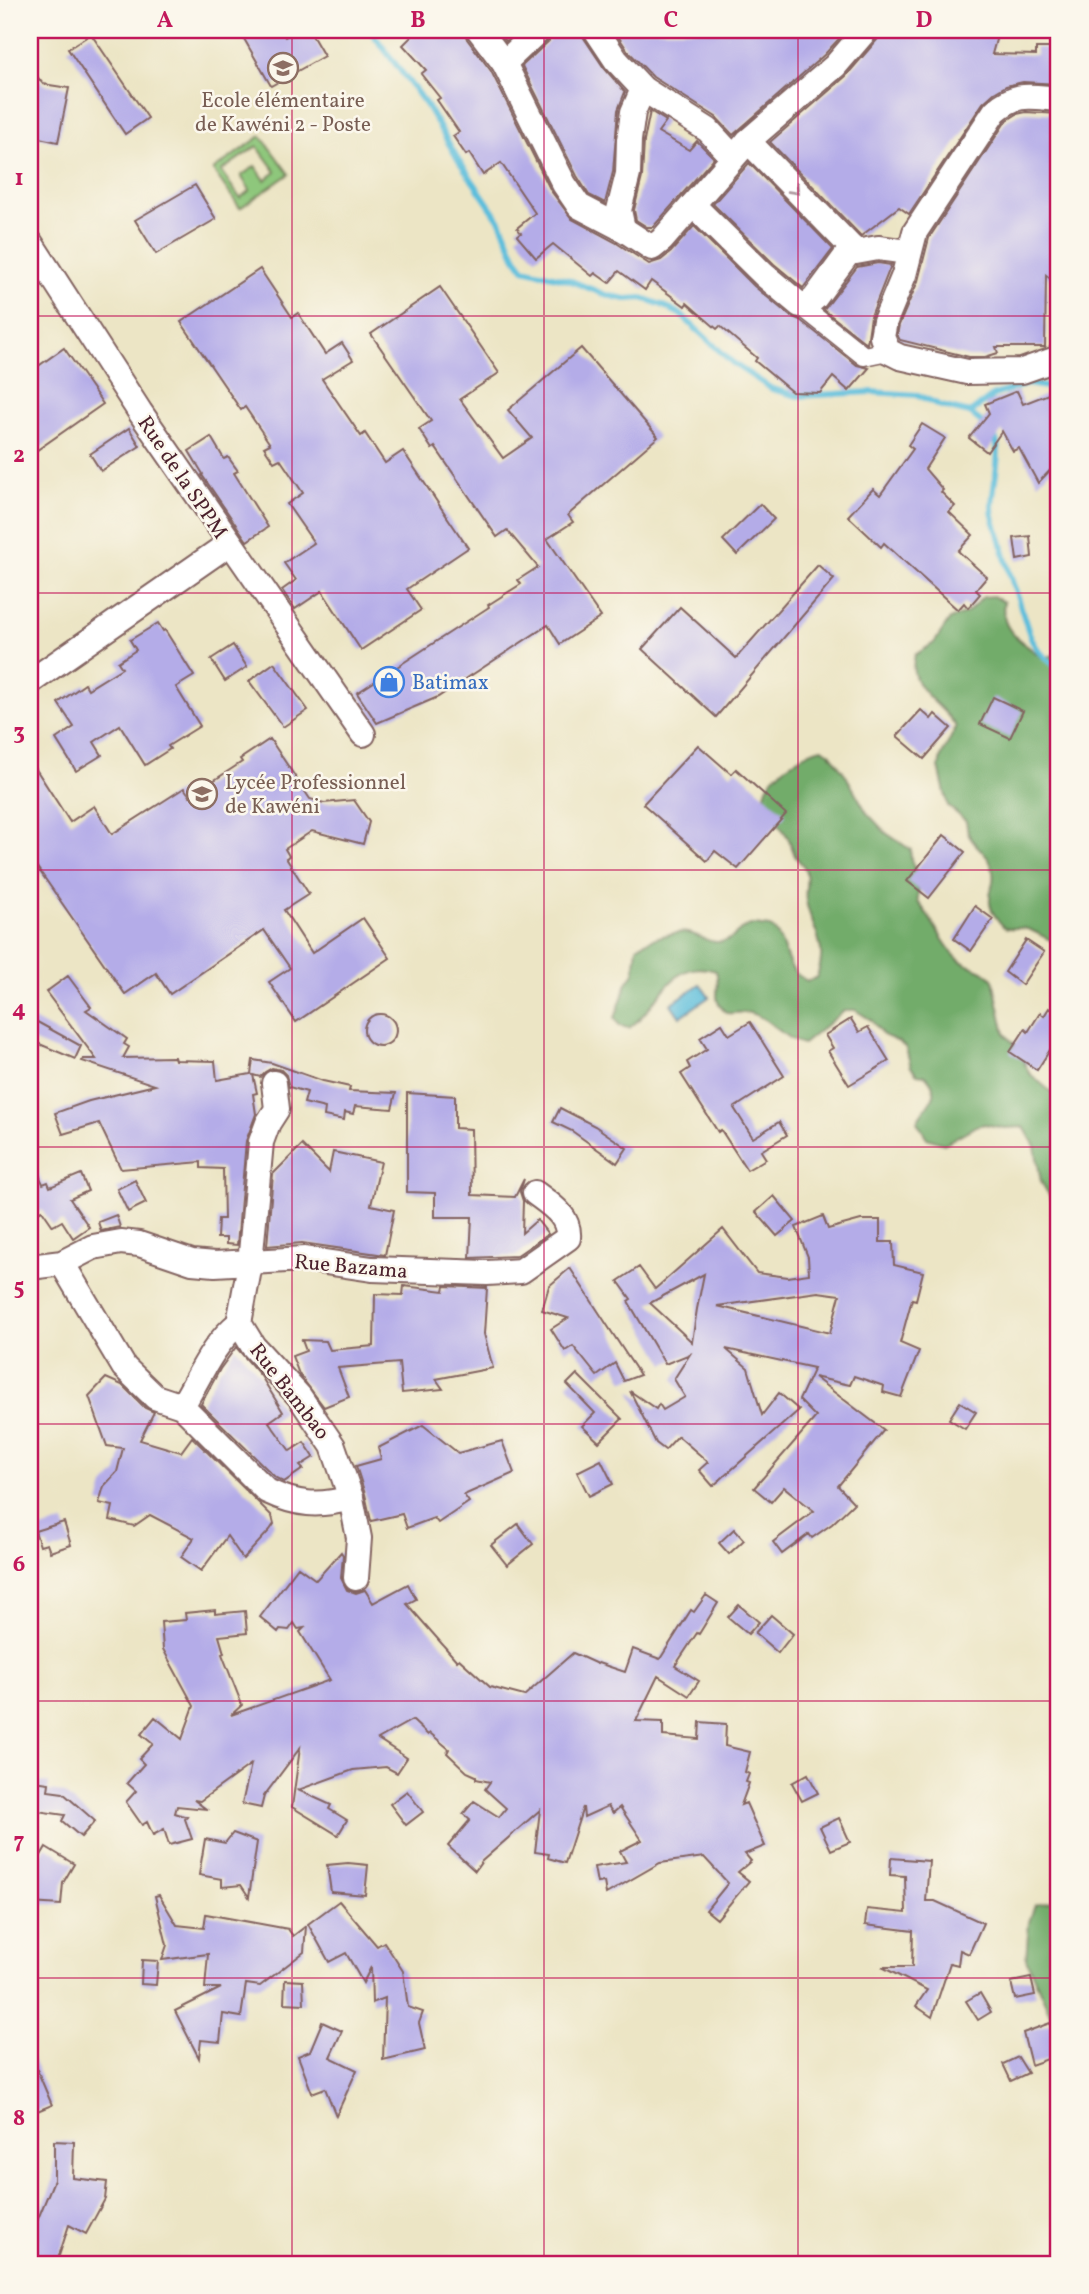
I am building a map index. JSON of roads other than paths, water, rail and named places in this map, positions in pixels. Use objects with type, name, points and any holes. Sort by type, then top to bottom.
[{"type":"street","points":[[479,30],[504,63],[564,184],[579,206],[652,248],[741,149],[835,66],[866,30]]},
{"type":"street","points":[[504,63],[539,30]]},
{"type":"street","points":[[596,30],[616,60],[643,89],[741,149],[856,252],[878,247],[908,252]]},
{"type":"street","points":[[623,229],[619,210],[628,174],[629,140],[634,112],[643,89]]},
{"type":"street","points":[[1059,99],[1026,96],[1009,99],[995,111],[915,232],[904,275],[885,321],[882,337],[888,351],[900,358],[967,372],[1022,370],[1059,358]]},
{"type":"street","points":[[693,205],[764,275],[864,356],[888,351]]},
{"type":"street","name":"Rue de la SPPM","points":[[30,242],[140,412],[230,543],[30,682]]},
{"type":"street","points":[[800,305],[808,304],[815,298],[852,248]]},
{"type":"street","points":[[230,543],[363,734]]},
{"type":"street","name":"Rue Bambao","points":[[274,1083],[277,1109],[261,1142],[250,1264],[239,1323],[253,1346],[299,1396],[333,1446],[351,1498],[359,1538],[356,1578]]},
{"type":"street","name":"Rue Bazama","points":[[30,1267],[62,1263],[93,1247],[121,1242],[139,1244],[192,1262],[250,1264],[305,1259],[372,1269],[475,1273],[520,1271],[568,1238],[569,1228],[561,1214],[534,1193]]},
{"type":"street","points":[[62,1263],[124,1367],[155,1397],[183,1406],[267,1491],[284,1499],[314,1506],[351,1498]]},
{"type":"street","points":[[183,1406],[215,1349],[226,1333],[239,1323]]},
{"type":"water","points":[[700,984],[709,997],[680,1017],[671,1004]]},
{"type":"waterway","points":[[370,30],[427,106],[459,161],[500,221],[516,258],[524,269],[569,280],[606,295],[626,299],[642,298],[662,305],[680,314],[734,364],[772,389],[798,396],[871,392],[918,395],[941,406],[970,413],[986,426]]},
{"type":"waterway","points":[[970,413],[994,395],[1027,384],[1059,389]]},
{"type":"waterway","points":[[993,433],[997,448],[992,508],[994,522],[1031,639],[1042,654],[1059,668]]},
{"type":"place","name":"Ecole élémentaire de Kawéni 2 - Poste","points":[[283,68]]},
{"type":"place","name":"Batimax","points":[[389,682]]},
{"type":"place","name":"Lycée Professionnel de Kawéni","points":[[202,794]]}]
